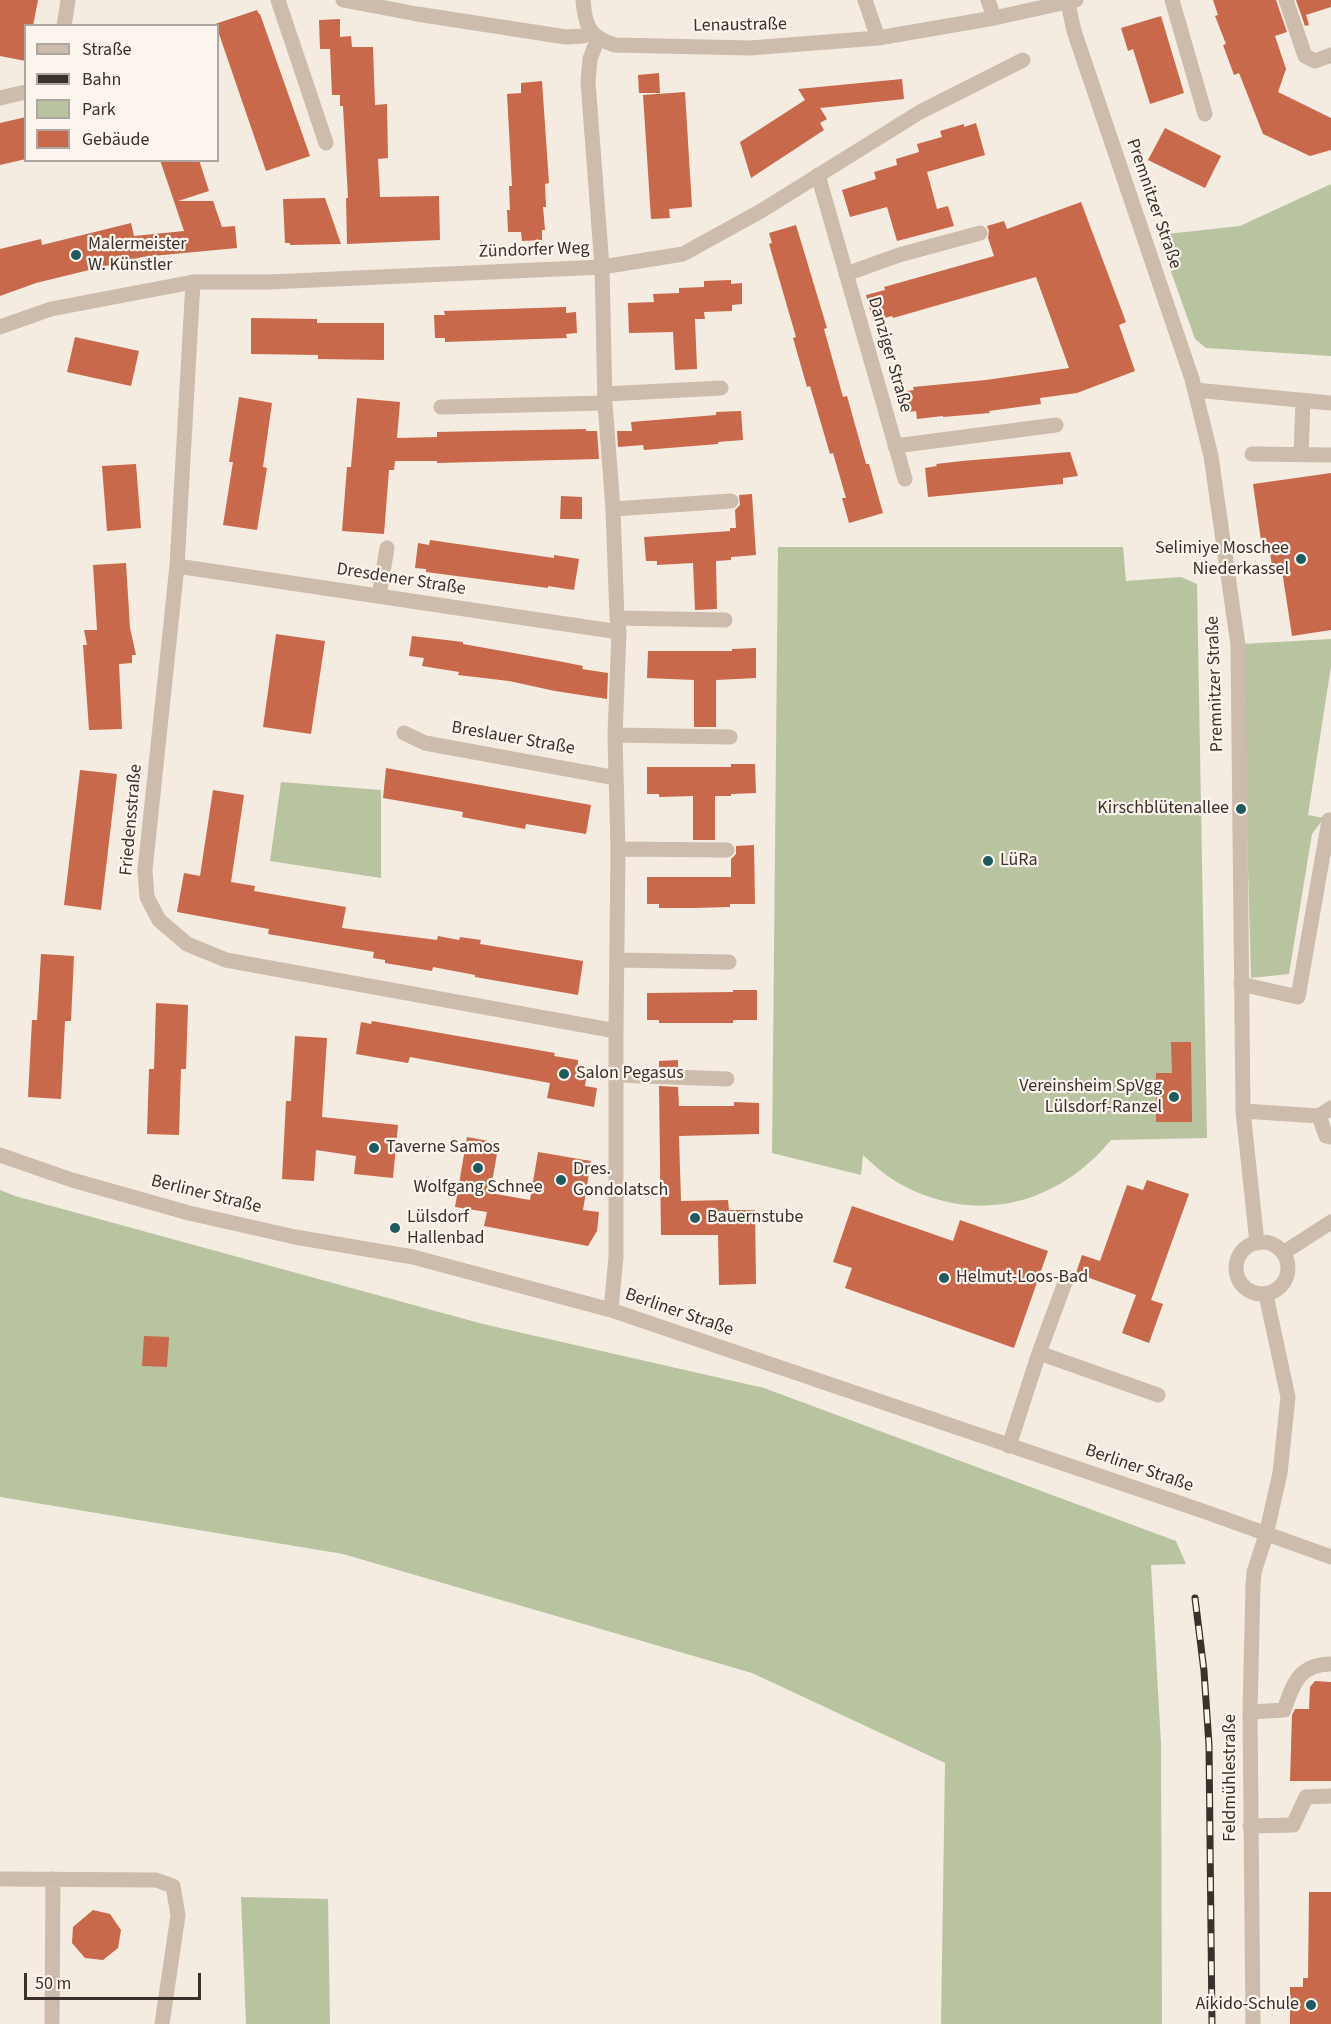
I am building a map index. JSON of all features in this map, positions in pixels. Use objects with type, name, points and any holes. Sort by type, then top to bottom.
[{"type":"street","points":[[64,24],[68,0]]},
{"type":"street","points":[[278,0],[326,143]]},
{"type":"street","name":"Lenaustraße","points":[[343,0],[428,16],[566,37],[597,37],[615,45],[750,48],[878,38],[994,18],[1072,1]]},
{"type":"street","points":[[583,0],[584,17],[597,37],[590,59],[588,82],[602,267],[605,398],[618,625],[615,735],[618,849],[616,1257],[611,1310]]},
{"type":"street","points":[[865,0],[878,38]]},
{"type":"street","points":[[988,0],[994,18]]},
{"type":"street","points":[[1172,0],[1205,114]]},
{"type":"street","points":[[1286,0],[1305,56],[1315,61],[1331,55]]},
{"type":"street","name":"Premnitzer Straße","points":[[1072,1],[1074,31],[1195,390],[1211,456],[1238,645],[1243,1111],[1257,1243]]},
{"type":"street","name":"Zündorfer Weg","points":[[0,327],[51,309],[193,282],[269,282],[602,267],[682,254],[761,211],[920,112],[1023,60]]},
{"type":"street","points":[[0,98],[24,92]]},
{"type":"street","name":"Danziger Straße","points":[[818,175],[905,479]]},
{"type":"street","points":[[846,274],[899,255],[980,233]]},
{"type":"street","name":"Friedensstraße","points":[[193,282],[177,566],[145,870],[147,897],[159,920],[187,944],[226,960],[616,1031]]},
{"type":"street","points":[[441,407],[605,398],[721,388]]},
{"type":"street","points":[[1195,390],[1331,403]]},
{"type":"street","points":[[1301,455],[1303,400]]},
{"type":"street","points":[[896,446],[1056,425]]},
{"type":"street","points":[[1252,454],[1331,455]]},
{"type":"street","points":[[613,509],[731,501]]},
{"type":"street","points":[[379,597],[387,548]]},
{"type":"street","name":"Dresdener Straße","points":[[177,566],[379,597],[618,625]]},
{"type":"street","points":[[618,625],[725,620]]},
{"type":"street","name":"Breslauer Straße","points":[[404,733],[425,743],[616,777]]},
{"type":"street","points":[[615,735],[730,737]]},
{"type":"street","points":[[1241,984],[1298,997],[1329,820]]},
{"type":"street","points":[[618,849],[727,850]]},
{"type":"street","points":[[618,960],[729,962]]},
{"type":"street","points":[[617,1075],[727,1079]]},
{"type":"street","points":[[1243,1111],[1325,1112],[1326,1136],[1331,1137]]},
{"type":"street","name":"Berliner Straße","points":[[0,1155],[62,1176],[189,1213],[295,1237],[413,1257],[611,1310],[1203,1511],[1331,1557]]},
{"type":"street","points":[[1283,1253],[1331,1222]]},
{"type":"street","points":[[1257,1243],[1267,1243],[1276,1246],[1283,1253],[1289,1267],[1285,1282],[1280,1288],[1266,1294],[1257,1294],[1242,1285],[1236,1269],[1242,1252],[1257,1243]]},
{"type":"street","points":[[1009,1446],[1039,1353],[1067,1277]]},
{"type":"street","points":[[1266,1294],[1288,1397],[1280,1473],[1266,1534]]},
{"type":"street","points":[[1039,1353],[1158,1395]]},
{"type":"street","name":"Feldmühlestraße","points":[[1253,2024],[1250,1826],[1252,1586],[1266,1534]]},
{"type":"street","points":[[1250,1712],[1288,1711],[1293,1684],[1301,1674],[1313,1667],[1331,1665]]},
{"type":"street","points":[[1250,1826],[1293,1825],[1306,1797],[1331,1796]]},
{"type":"street","points":[[0,1879],[156,1880],[173,1886],[178,1915],[162,2024]]},
{"type":"street","points":[[52,2024],[53,1879]]},
{"type":"green space","points":[[1331,184],[1331,356],[1206,348],[1195,339],[1158,235],[1240,226]]},
{"type":"green space","name":"LüRa","points":[[778,547],[1123,547],[1126,581],[1181,577],[1197,584],[1207,1138],[1111,1140],[1090,1162],[1067,1180],[1042,1193],[1016,1202],[988,1205],[961,1204],[932,1198],[904,1186],[877,1168],[863,1155],[861,1175],[772,1153]]},
{"type":"green space","points":[[1331,639],[1331,666],[1308,815],[1324,818],[1312,834],[1289,974],[1251,978],[1242,644]]},
{"type":"green space","points":[[281,782],[381,790],[381,878],[270,861]]},
{"type":"green space","points":[[0,1190],[483,1324],[764,1388],[1176,1541],[1186,1564],[1151,1565],[1161,1744],[1162,2024],[941,2024],[945,1763],[752,1673],[343,1554],[0,1497]]},
{"type":"green space","points":[[241,1897],[328,1899],[330,2024],[246,2024]]},
{"type":"building","points":[[0,0],[38,0],[33,24],[24,24],[24,61],[0,56]]},
{"type":"building","points":[[1213,0],[1276,0],[1287,32],[1275,36],[1286,69],[1278,92],[1331,118],[1331,150],[1310,156],[1263,134],[1239,73],[1234,75],[1223,45],[1226,44],[1215,16],[1218,15]]},
{"type":"building","points":[[1296,0],[1331,0],[1331,7],[1306,15],[1309,25],[1305,26]]},
{"type":"building","points":[[257,10],[260,14],[310,156],[266,171],[219,34],[219,24],[215,24]]},
{"type":"building","points":[[1161,16],[1184,93],[1150,104],[1133,49],[1128,51],[1121,28]]},
{"type":"building","points":[[340,19],[340,37],[351,36],[352,47],[373,47],[375,105],[387,104],[388,158],[378,159],[380,197],[439,196],[440,240],[347,244],[346,198],[348,198],[343,106],[340,106],[340,95],[332,95],[330,49],[320,49],[319,20]]},
{"type":"building","points":[[659,73],[660,93],[639,93],[638,75]]},
{"type":"building","points":[[902,79],[904,99],[820,108],[827,119],[820,123],[824,130],[751,178],[740,142],[805,100],[798,89]]},
{"type":"building","points":[[542,81],[549,183],[545,184],[546,207],[543,207],[545,230],[542,230],[542,240],[522,241],[521,232],[508,232],[509,186],[512,186],[507,94],[521,93],[521,83]]},
{"type":"building","points":[[685,92],[692,207],[669,209],[670,218],[651,219],[643,95]]},
{"type":"building","points":[[24,117],[24,159],[0,165],[0,123]]},
{"type":"building","points":[[976,123],[985,155],[927,172],[937,209],[948,206],[954,226],[897,241],[887,207],[850,217],[842,190],[876,179],[874,172],[897,165],[896,159],[919,152],[917,144],[942,137],[940,131]]},
{"type":"building","points":[[1165,128],[1221,156],[1205,188],[1148,160]]},
{"type":"building","points":[[161,162],[200,162],[209,191],[178,201],[213,201],[222,227],[235,226],[237,248],[142,257],[36,283],[0,296],[0,249],[41,239],[42,245],[131,223],[134,236],[184,231]]},
{"type":"building","points":[[325,198],[341,244],[290,245],[290,243],[285,243],[283,199]]},
{"type":"building","points":[[1081,202],[1126,322],[1119,325],[1135,371],[1077,393],[1040,398],[1041,404],[989,411],[990,413],[917,419],[916,411],[908,412],[906,391],[914,390],[913,387],[986,380],[1069,368],[1036,277],[893,318],[892,316],[873,321],[866,295],[885,290],[884,287],[994,256],[987,226],[1004,221],[1007,229]]},
{"type":"building","points":[[796,225],[827,328],[824,329],[843,397],[847,396],[866,464],[869,464],[883,513],[849,523],[842,498],[846,498],[810,386],[807,387],[793,338],[796,337],[769,244],[772,243],[769,233]]},
{"type":"building","points":[[731,280],[731,284],[742,283],[742,304],[732,305],[732,311],[704,312],[705,319],[695,319],[697,369],[675,370],[673,332],[629,333],[628,303],[654,302],[653,294],[679,293],[679,288],[704,287],[704,281]]},
{"type":"building","points":[[566,307],[566,313],[576,312],[577,333],[566,334],[567,338],[445,342],[445,338],[435,338],[434,315],[445,315],[444,311]]},
{"type":"building","points":[[251,318],[317,319],[317,323],[384,323],[384,360],[318,359],[318,355],[251,354]]},
{"type":"building","points":[[75,337],[139,351],[131,386],[67,372]]},
{"type":"building","points":[[239,397],[272,403],[263,467],[267,468],[257,530],[223,525],[233,462],[229,462]]},
{"type":"building","points":[[357,398],[400,402],[397,438],[437,437],[437,432],[586,429],[586,431],[597,431],[599,459],[437,463],[437,461],[395,461],[394,470],[389,470],[384,534],[342,531],[347,467],[351,467]]},
{"type":"building","points":[[741,411],[743,440],[644,450],[643,445],[618,447],[617,431],[632,431],[631,422]]},
{"type":"building","points":[[1070,452],[1078,476],[1063,478],[1063,484],[928,497],[925,468],[937,466],[936,464]]},
{"type":"building","points":[[136,464],[141,528],[107,531],[102,466]]},
{"type":"building","name":"Selimiye Moschee Niederkassel","points":[[1331,473],[1331,630],[1292,636],[1281,564],[1272,565],[1270,553],[1263,554],[1253,484]]},
{"type":"building","points":[[752,494],[756,555],[716,561],[717,609],[695,610],[693,563],[657,565],[657,561],[646,561],[644,537],[730,531],[730,528],[736,528],[735,510],[740,505],[739,495]]},
{"type":"building","points":[[561,496],[582,497],[582,519],[560,519]]},
{"type":"building","points":[[430,540],[554,558],[554,555],[579,559],[574,590],[426,572],[426,569],[415,568],[418,543],[429,545]]},
{"type":"building","points":[[126,563],[130,628],[136,655],[132,655],[132,663],[119,664],[122,729],[89,730],[83,645],[87,645],[84,630],[97,630],[93,565]]},
{"type":"building","points":[[276,634],[325,641],[311,734],[263,727]]},
{"type":"building","points":[[412,636],[463,642],[463,644],[583,666],[582,669],[608,673],[607,699],[509,681],[458,675],[459,672],[422,666],[424,658],[409,656]]},
{"type":"building","points":[[756,648],[756,678],[716,680],[716,727],[694,727],[694,680],[647,678],[648,651],[732,651],[732,649]]},
{"type":"building","points":[[731,764],[755,764],[756,793],[715,796],[715,840],[693,840],[693,796],[659,797],[659,794],[647,794],[647,767],[731,767]]},
{"type":"building","points":[[386,768],[591,805],[586,834],[526,824],[525,829],[462,817],[463,812],[383,798]]},
{"type":"building","points":[[80,770],[117,774],[101,910],[64,905]]},
{"type":"building","points":[[213,790],[244,795],[231,882],[255,886],[254,891],[346,907],[342,928],[437,940],[438,936],[459,940],[460,937],[481,940],[480,944],[583,961],[578,995],[475,977],[475,975],[433,967],[432,971],[385,963],[385,960],[373,958],[374,952],[268,934],[269,929],[177,912],[184,873],[200,876]]},
{"type":"building","points":[[754,845],[755,904],[730,904],[730,907],[659,908],[659,904],[647,904],[647,877],[731,877],[731,859],[736,854],[736,846]]},
{"type":"building","points":[[41,954],[74,956],[71,1021],[65,1021],[61,1099],[28,1097],[32,1020],[37,1020]]},
{"type":"building","points":[[733,990],[757,990],[757,1020],[733,1020],[733,1023],[659,1023],[659,1020],[647,1020],[647,993],[733,992]]},
{"type":"building","points":[[156,1003],[188,1005],[186,1069],[181,1069],[179,1135],[147,1134],[149,1069],[154,1069]]},
{"type":"building","points":[[372,1021],[555,1053],[554,1056],[578,1060],[578,1065],[588,1067],[585,1086],[597,1088],[594,1107],[547,1098],[550,1083],[410,1057],[408,1063],[356,1054],[361,1022],[371,1024]]},
{"type":"building","points":[[295,1036],[327,1038],[322,1117],[398,1125],[393,1178],[354,1174],[356,1156],[316,1150],[314,1181],[282,1179],[286,1101],[291,1101]]},
{"type":"building","name":"Vereinsheim SpVgg Lülsdorf-Ranzel","points":[[1171,1042],[1191,1042],[1192,1122],[1156,1122],[1156,1073],[1172,1073]]},
{"type":"building","points":[[678,1060],[678,1067],[659,1067],[659,1061]]},
{"type":"building","points":[[659,1086],[678,1087],[679,1106],[734,1106],[734,1102],[759,1103],[759,1134],[679,1136],[681,1201],[728,1200],[729,1210],[755,1210],[756,1284],[719,1285],[718,1235],[661,1235]]},
{"type":"building","points":[[467,1137],[499,1143],[490,1193],[530,1200],[538,1152],[591,1161],[583,1210],[599,1212],[597,1231],[588,1246],[484,1226],[487,1212],[455,1207]]},
{"type":"building","points":[[1147,1180],[1189,1194],[1151,1300],[1163,1304],[1149,1343],[1122,1333],[1136,1295],[1139,1296],[1076,1273],[1082,1255],[1100,1261],[1127,1185],[1143,1190]]},
{"type":"building","name":"Helmut-Loos-Bad","points":[[852,1206],[953,1241],[960,1220],[1048,1251],[1014,1348],[845,1288],[852,1268],[833,1262]]},
{"type":"building","points":[[144,1336],[169,1337],[167,1367],[142,1366]]},
{"type":"building","points":[[1315,1681],[1331,1682],[1331,1781],[1290,1781],[1292,1715],[1295,1709],[1309,1709],[1310,1687]]},
{"type":"building","points":[[1309,1892],[1331,1892],[1331,2024],[1290,2024],[1290,1987],[1303,1987],[1303,1978],[1308,1978]]},
{"type":"building","points":[[93,1910],[110,1914],[121,1930],[118,1948],[103,1960],[85,1958],[72,1943],[73,1927]]},
{"type":"railway","points":[[1195,1598],[1204,1671],[1209,1745],[1212,2024]]},
{"type":"place","name":"Malermeister W. Künstler","points":[[76,255]]},
{"type":"place","name":"Selimiye Moschee Niederkassel","points":[[1301,559]]},
{"type":"place","name":"Kirschblütenallee","points":[[1241,809]]},
{"type":"place","name":"LüRa","points":[[988,861]]},
{"type":"place","name":"Salon Pegasus","points":[[564,1074]]},
{"type":"place","name":"Vereinsheim SpVgg Lülsdorf-Ranzel","points":[[1174,1097]]},
{"type":"place","name":"Taverne Samos","points":[[374,1148]]},
{"type":"place","name":"Wolfgang Schnee","points":[[478,1168]]},
{"type":"place","name":"Dres. Gondolatsch","points":[[561,1180]]},
{"type":"place","name":"Bauernstube","points":[[695,1218]]},
{"type":"place","name":"Lülsdorf Hallenbad","points":[[395,1228]]},
{"type":"place","name":"Helmut-Loos-Bad","points":[[944,1278]]},
{"type":"place","name":"Aikido-Schule","points":[[1311,2005]]}]
